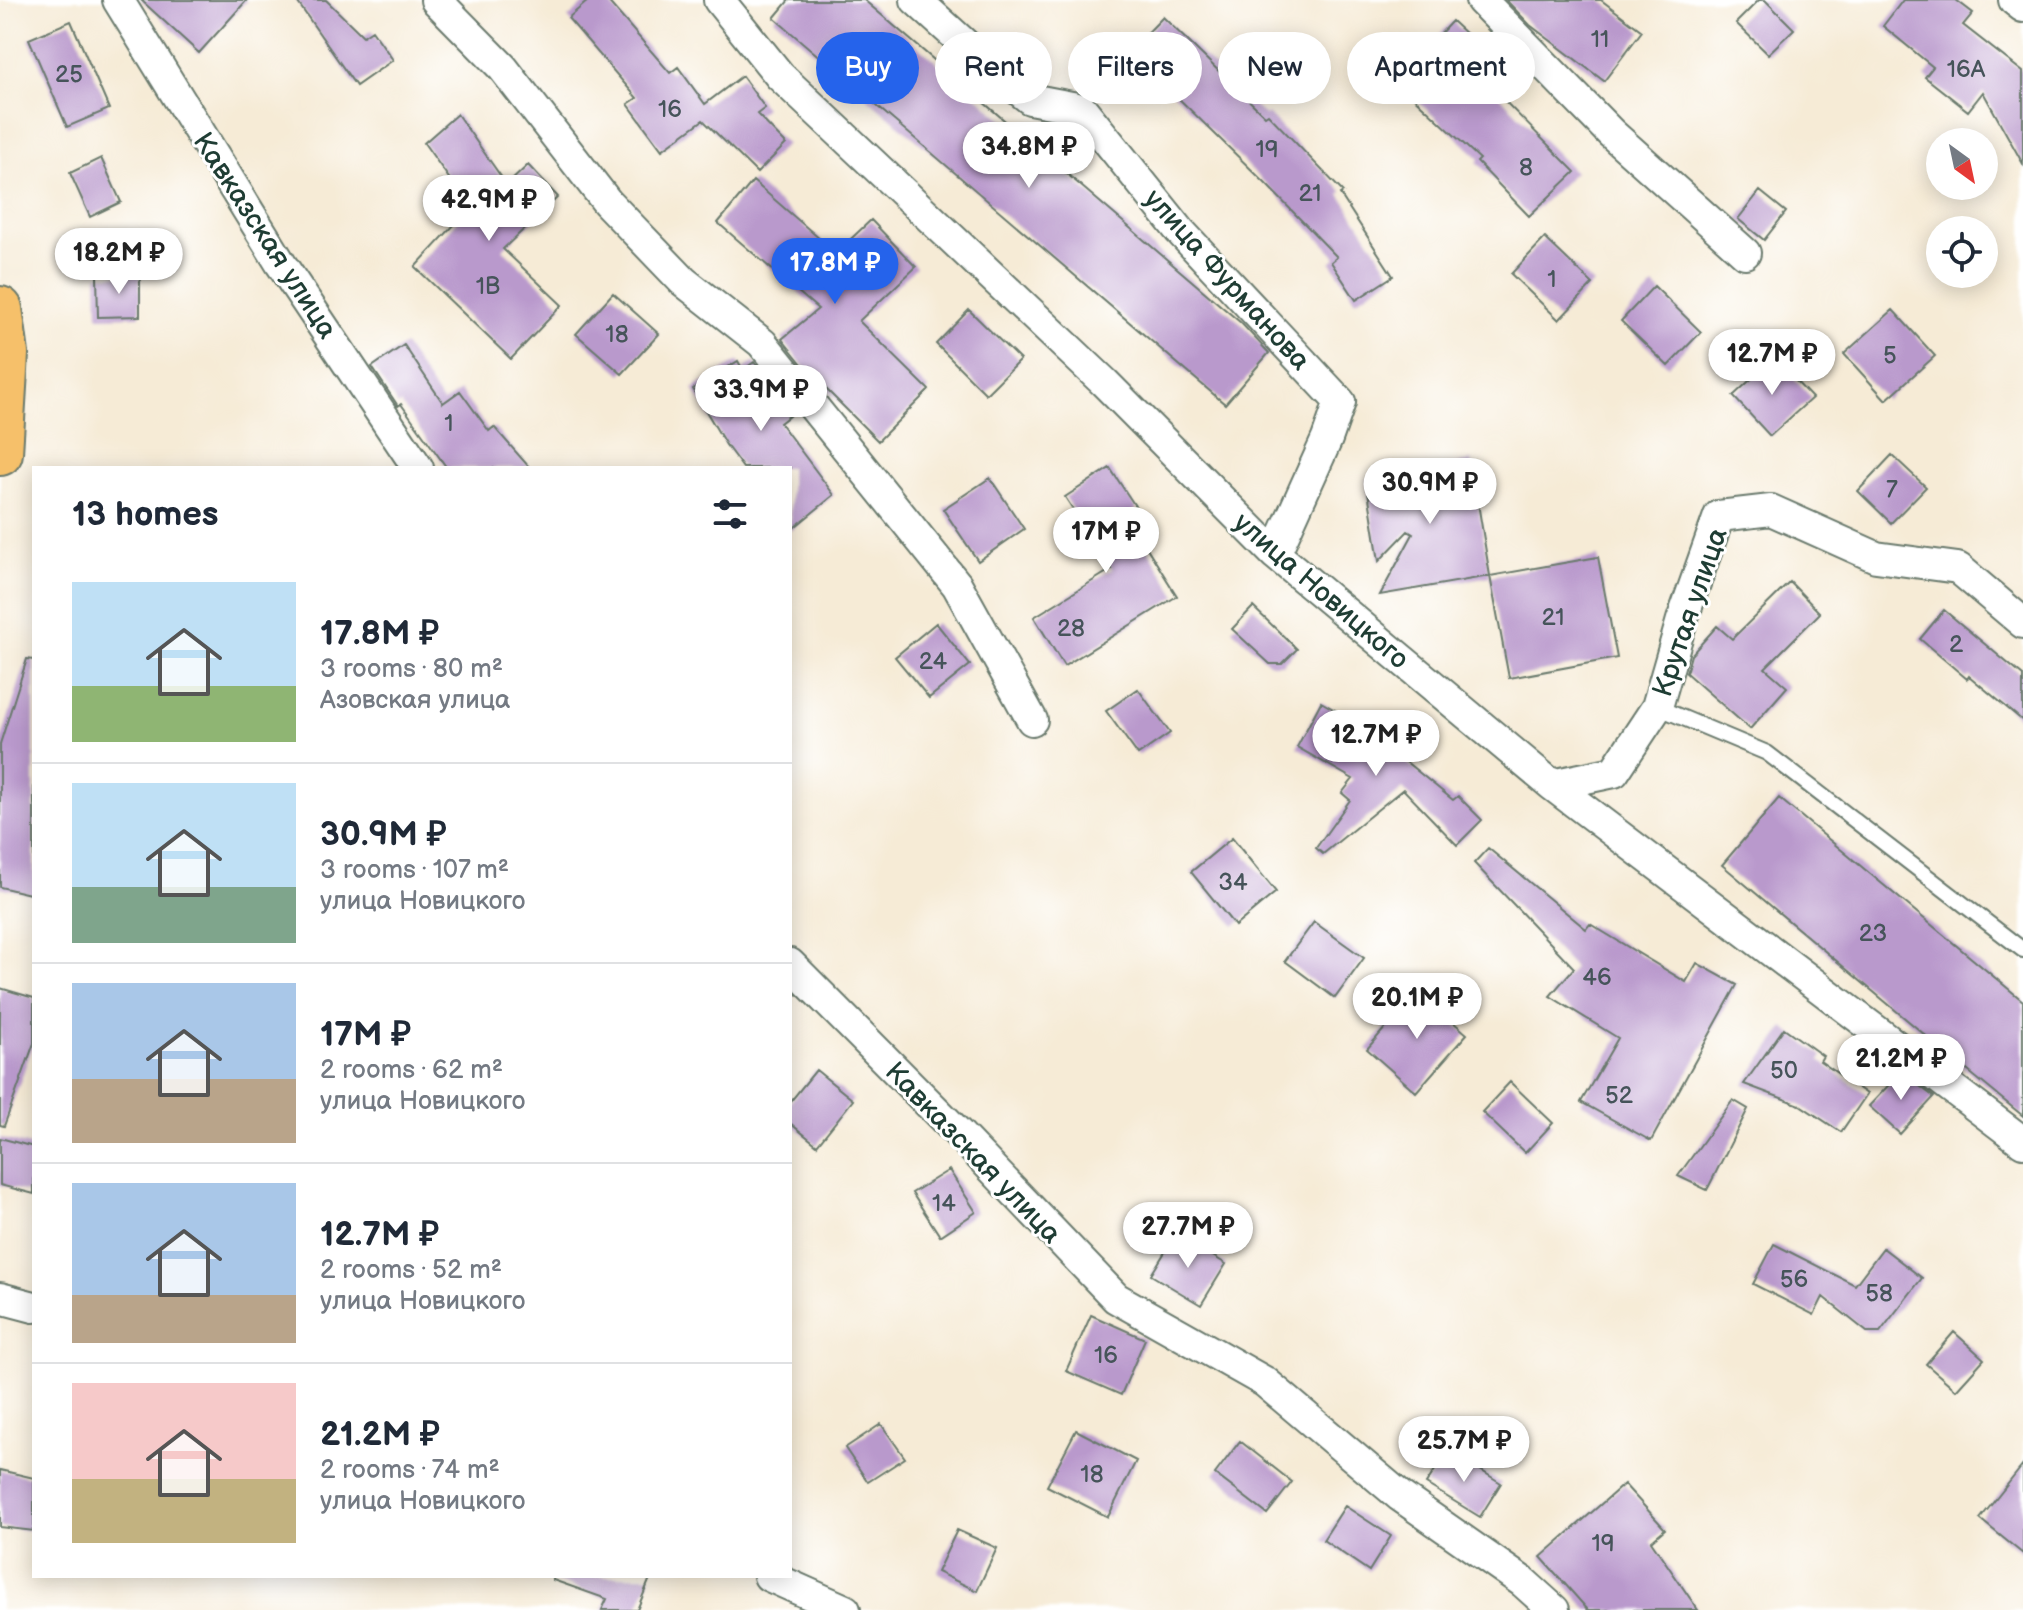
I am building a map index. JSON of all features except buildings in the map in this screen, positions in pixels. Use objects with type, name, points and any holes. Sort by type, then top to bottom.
[{"type":"main road","points":[[0,309],[6,354],[0,453]]},
{"type":"street","name":"Кавказская улица","points":[[118,0],[281,264],[417,466]]},
{"type":"street","points":[[436,0],[503,68],[607,202],[683,281],[762,343],[957,585],[1032,720]]},
{"type":"street","name":"улица Новицкого","points":[[719,0],[780,76],[1104,382],[1275,554],[1552,785],[2023,1142]]},
{"type":"street","name":"улица Фурманова","points":[[916,0],[1030,99],[1082,109],[1180,231],[1340,402],[1327,439],[1275,554]]},
{"type":"street","points":[[1481,0],[1611,133],[1745,253]]},
{"type":"street","points":[[2014,0],[2023,7]]},
{"type":"street","name":"Крутая улица","points":[[1552,785],[1614,772],[1657,707],[1682,620],[1719,516],[1771,510],[1876,557],[1958,568],[2023,623]]},
{"type":"street","name":"Кавказская улица","points":[[792,966],[1116,1298],[1265,1382],[1400,1496],[1523,1582],[1554,1610]]},
{"type":"street","points":[[0,1298],[32,1306]]},
{"type":"street","points":[[773,1578],[845,1610]]},
{"type":"lane","points":[[1657,707],[1767,753],[2023,950]]}]
